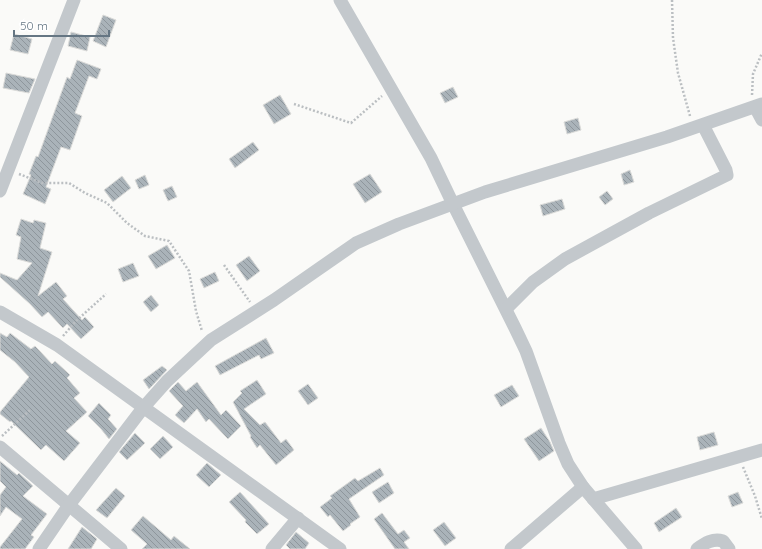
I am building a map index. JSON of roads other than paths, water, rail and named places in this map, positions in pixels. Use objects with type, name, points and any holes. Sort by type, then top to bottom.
[{"type":"street","points":[[0,190],[74,0]]},
{"type":"street","points":[[340,0],[431,158],[506,309],[526,351],[568,464],[583,487],[636,549]]},
{"type":"street","points":[[38,549],[69,505],[143,408],[167,381],[211,340],[274,300],[356,244],[399,224],[485,192],[660,140],[742,110],[758,106],[762,120]]},
{"type":"street","points":[[506,309],[533,282],[565,260],[648,213],[727,175],[726,170],[698,127]]},
{"type":"street","points":[[0,312],[57,345],[340,549]]},
{"type":"street","points":[[0,447],[121,549]]},
{"type":"street","points":[[593,499],[762,450]]},
{"type":"street","points":[[511,549],[583,487]]},
{"type":"street","points":[[272,549],[298,518]]},
{"type":"street","points":[[697,549],[704,544],[723,540],[729,549]]}]
